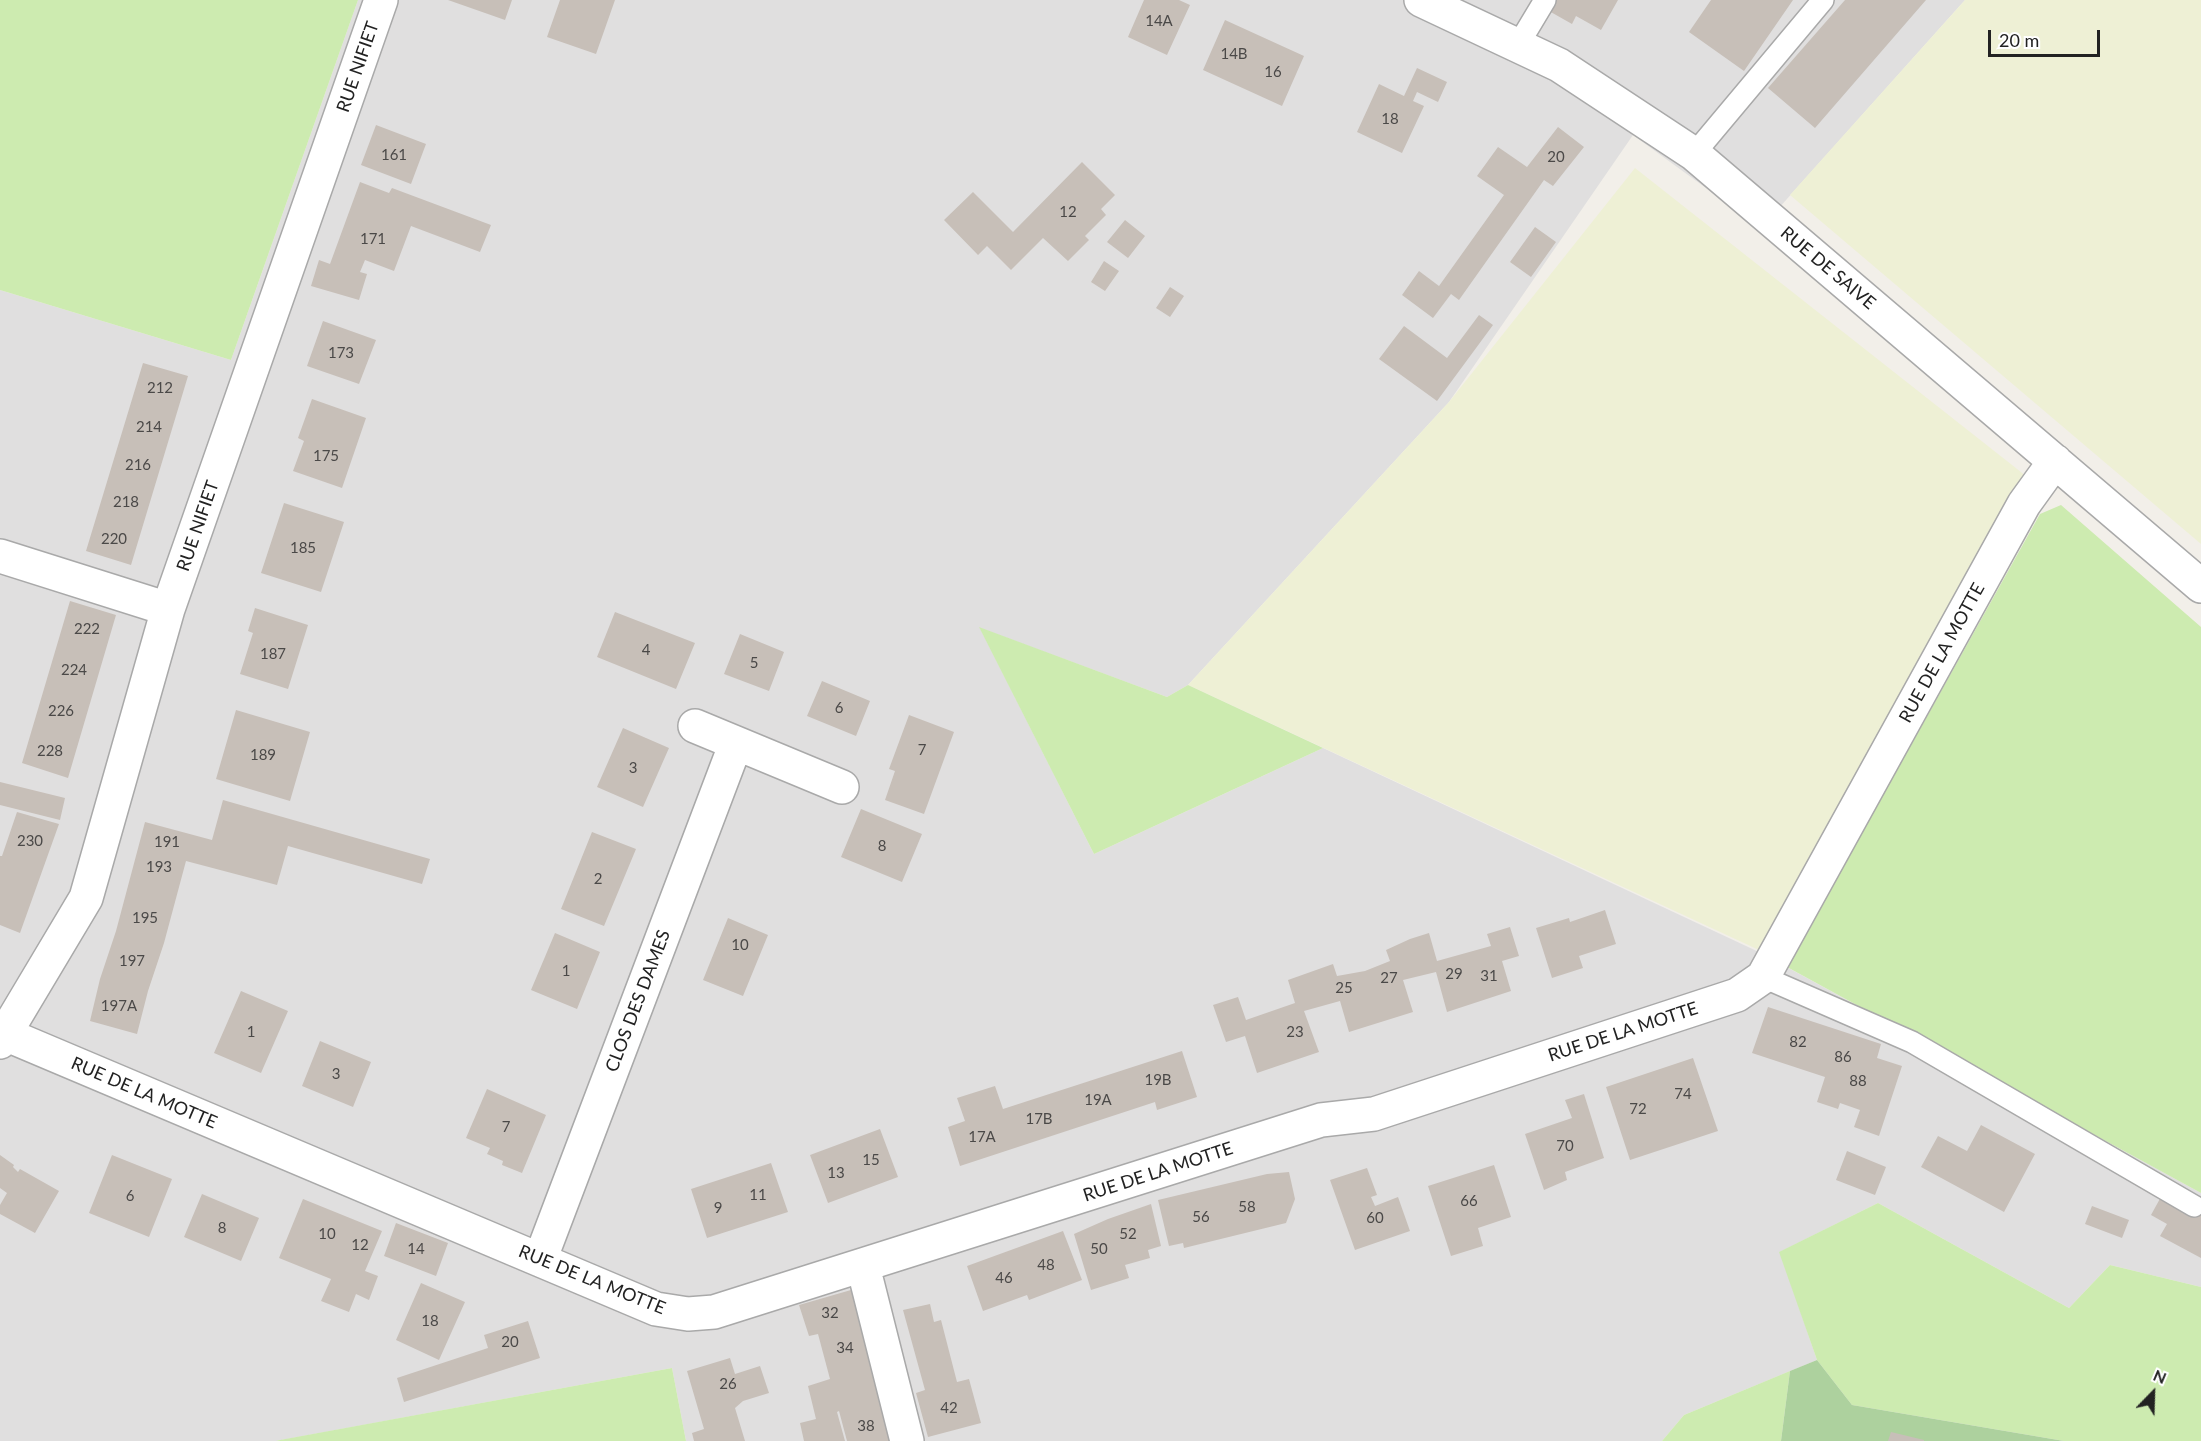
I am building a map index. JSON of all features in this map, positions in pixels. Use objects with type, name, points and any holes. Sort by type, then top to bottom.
[{"type":"street","name":"RUE NIFIET","points":[[3,1038],[86,898],[168,609],[381,0]]},
{"type":"street","name":"RUE DE SAIVE","points":[[1421,0],[1559,65],[1694,154],[2201,586]]},
{"type":"street","name":"RUE DE LA MOTTE","points":[[3,1038],[656,1309],[688,1314],[714,1312],[1321,1120],[1374,1114],[1737,995],[1763,977],[2024,504],[2055,461]]},
{"type":"street","points":[[0,556],[168,609]]},
{"type":"street","points":[[695,726],[842,787]]},
{"type":"street","name":"CLOS DES DAMES","points":[[540,1260],[736,743]]},
{"type":"street","points":[[863,1266],[908,1441]]},
{"type":"lane","points":[[1518,45],[1545,0]]},
{"type":"lane","points":[[1694,154],[1823,0]]},
{"type":"lane","points":[[1763,977],[1912,1042],[2194,1206]]},
{"type":"shaded area","points":[[358,0],[1965,0],[1761,228],[1633,135],[1449,402],[1188,685],[1167,697],[980,628],[1094,854],[1323,748],[1761,953],[2201,1193],[2201,1287],[2110,1265],[2069,1308],[1878,1203],[1780,1252],[1817,1360],[1684,1415],[1662,1441],[686,1441],[672,1368],[276,1441],[0,1441],[0,290],[231,360]]},
{"type":"green space","points":[[0,0],[358,0],[231,360],[0,290]]},
{"type":"green space","points":[[1965,0],[2201,0],[2201,544],[1790,195]]},
{"type":"green space","points":[[1635,168],[2026,476],[1759,950],[1188,685],[1449,402]]},
{"type":"green space","points":[[2061,505],[2201,627],[2201,1193],[1787,967],[2040,514]]},
{"type":"green space","points":[[979,627],[1167,697],[1188,685],[1323,748],[1094,854]]},
{"type":"green space","points":[[1878,1203],[2069,1308],[2110,1265],[2201,1287],[2201,1441],[2064,1441],[1852,1405],[1817,1360],[1779,1252]]},
{"type":"green space","points":[[1817,1360],[1852,1405],[2064,1441],[1781,1441],[1790,1371]]},
{"type":"green space","points":[[672,1368],[686,1441],[276,1441],[280,1440]]},
{"type":"green space","points":[[1790,1371],[1781,1441],[1662,1441],[1684,1415]]},
{"type":"building","points":[[448,0],[512,0],[505,20]]},
{"type":"building","points":[[560,0],[615,0],[596,54],[547,37]]},
{"type":"building","points":[[1144,0],[1179,0],[1190,5],[1167,55],[1128,37]]},
{"type":"building","points":[[1555,0],[1618,0],[1601,30],[1576,16],[1572,24],[1549,11]]},
{"type":"building","points":[[1711,0],[1793,0],[1744,71],[1689,32]]},
{"type":"building","points":[[1845,0],[1926,0],[1815,128],[1768,88]]},
{"type":"building","points":[[1225,20],[1304,56],[1282,106],[1203,70]]},
{"type":"building","points":[[1417,68],[1447,82],[1438,102],[1417,92],[1413,101],[1424,106],[1402,153],[1357,132],[1379,84],[1404,96]]},
{"type":"building","points":[[376,125],[426,144],[411,184],[361,165]]},
{"type":"building","points":[[1558,127],[1584,147],[1553,186],[1544,180],[1459,300],[1451,294],[1433,318],[1402,295],[1419,271],[1439,286],[1504,195],[1477,176],[1498,147],[1527,167]]},
{"type":"building","points":[[1082,162],[1115,195],[1101,209],[1106,215],[1085,236],[1089,240],[1068,261],[1043,238],[1011,270],[987,246],[978,255],[944,220],[973,192],[1013,232]]},
{"type":"building","points":[[360,182],[389,193],[392,188],[491,225],[480,252],[411,226],[394,271],[365,260],[360,272],[367,274],[359,300],[311,286],[319,260],[330,264]]},
{"type":"building","points":[[1125,220],[1145,236],[1128,258],[1107,242]]},
{"type":"building","points":[[1535,227],[1556,242],[1531,277],[1510,262]]},
{"type":"building","points":[[1104,261],[1119,271],[1105,291],[1091,282]]},
{"type":"building","points":[[1170,287],[1184,296],[1170,317],[1156,308]]},
{"type":"building","points":[[1479,315],[1493,325],[1437,401],[1379,359],[1404,326],[1447,358]]},
{"type":"building","points":[[323,321],[376,340],[359,384],[307,366]]},
{"type":"building","points":[[143,363],[188,376],[131,565],[86,551]]},
{"type":"building","points":[[312,399],[366,418],[342,488],[293,471],[304,441],[298,438]]},
{"type":"building","points":[[284,503],[344,522],[321,592],[261,573]]},
{"type":"building","points":[[70,601],[116,615],[68,778],[22,763]]},
{"type":"building","points":[[255,608],[308,625],[288,689],[240,674],[253,633],[248,631]]},
{"type":"building","points":[[615,612],[695,643],[676,689],[597,657]]},
{"type":"building","points":[[740,634],[784,652],[769,691],[724,674]]},
{"type":"building","points":[[822,681],[870,701],[856,736],[807,716]]},
{"type":"building","points":[[236,710],[310,732],[290,801],[216,779]]},
{"type":"building","points":[[909,715],[954,732],[924,814],[885,800],[895,771],[889,769]]},
{"type":"building","points":[[623,728],[669,748],[643,807],[597,787]]},
{"type":"building","points":[[0,782],[65,798],[60,820],[0,805]]},
{"type":"building","points":[[223,800],[430,859],[422,884],[288,846],[277,885],[186,861],[137,1034],[90,1021],[145,822],[212,840]]},
{"type":"building","points":[[861,809],[922,834],[902,882],[841,857]]},
{"type":"building","points":[[17,812],[59,824],[20,933],[0,925],[0,856],[2,856]]},
{"type":"building","points":[[592,832],[636,849],[604,926],[561,909]]},
{"type":"building","points":[[1605,910],[1616,944],[1579,956],[1583,968],[1552,978],[1536,928],[1569,918],[1570,922]]},
{"type":"building","points":[[728,918],[768,935],[743,996],[703,980]]},
{"type":"building","points":[[1510,927],[1519,956],[1502,961],[1511,991],[1447,1012],[1436,972],[1403,980],[1413,1012],[1349,1032],[1340,1001],[1304,1011],[1319,1052],[1257,1073],[1245,1036],[1226,1042],[1213,1005],[1238,997],[1246,1020],[1295,1003],[1288,980],[1333,964],[1337,976],[1365,971],[1390,961],[1386,950],[1429,933],[1437,961],[1491,946],[1487,934]]},
{"type":"building","points":[[555,933],[600,952],[577,1009],[531,990]]},
{"type":"building","points":[[241,991],[288,1011],[261,1073],[214,1053]]},
{"type":"building","points":[[1768,1007],[1881,1044],[1877,1058],[1902,1066],[1879,1136],[1854,1127],[1860,1110],[1840,1103],[1838,1109],[1817,1102],[1825,1077],[1752,1053]]},
{"type":"building","points":[[320,1041],[371,1062],[353,1107],[302,1086]]},
{"type":"building","points":[[1182,1051],[1197,1097],[1157,1110],[1155,1102],[960,1166],[948,1127],[965,1121],[957,1098],[995,1086],[1003,1109]]},
{"type":"building","points":[[1693,1058],[1718,1131],[1630,1160],[1606,1087]]},
{"type":"building","points":[[487,1089],[546,1115],[522,1173],[502,1165],[503,1161],[487,1154],[490,1148],[466,1138]]},
{"type":"building","points":[[1584,1094],[1604,1158],[1565,1172],[1567,1180],[1544,1190],[1525,1134],[1572,1118],[1565,1100]]},
{"type":"building","points":[[1981,1125],[2035,1154],[2004,1212],[1921,1167],[1938,1136],[1967,1151]]},
{"type":"building","points":[[880,1129],[898,1177],[828,1203],[810,1155]]},
{"type":"building","points":[[1847,1151],[1886,1167],[1875,1195],[1836,1180]]},
{"type":"building","points":[[0,1155],[14,1165],[13,1167],[18,1172],[20,1169],[59,1191],[35,1233],[0,1214],[0,1205],[7,1193],[0,1188]]},
{"type":"building","points":[[112,1155],[172,1179],[149,1237],[89,1213]]},
{"type":"building","points":[[771,1163],[788,1212],[707,1238],[691,1189]]},
{"type":"building","points":[[1494,1165],[1511,1217],[1478,1228],[1483,1246],[1451,1256],[1428,1186]]},
{"type":"building","points":[[1367,1168],[1377,1195],[1371,1197],[1375,1206],[1398,1197],[1410,1231],[1355,1250],[1330,1180]]},
{"type":"building","points":[[1289,1172],[1295,1199],[1286,1223],[1184,1248],[1183,1243],[1169,1246],[1158,1200],[1267,1174]]},
{"type":"building","points":[[202,1194],[259,1218],[241,1261],[184,1237]]},
{"type":"building","points":[[2162,1195],[2201,1215],[2201,1258],[2160,1236],[2167,1224],[2151,1215]]},
{"type":"building","points":[[303,1199],[382,1231],[365,1271],[378,1276],[369,1300],[356,1294],[349,1312],[321,1301],[331,1279],[279,1258]]},
{"type":"building","points":[[1151,1204],[1161,1246],[1148,1250],[1150,1258],[1125,1265],[1129,1278],[1091,1290],[1074,1234]]},
{"type":"building","points":[[2092,1206],[2129,1220],[2122,1238],[2085,1224]]},
{"type":"building","points":[[396,1223],[448,1243],[436,1276],[384,1256]]},
{"type":"building","points":[[1063,1231],[1082,1280],[1029,1300],[1027,1295],[983,1311],[967,1266]]},
{"type":"building","points":[[421,1283],[465,1302],[439,1360],[396,1340]]},
{"type":"building","points":[[851,1290],[892,1441],[847,1441],[839,1411],[837,1412],[845,1441],[804,1441],[800,1423],[816,1419],[808,1386],[830,1379],[818,1334],[809,1336],[799,1305]]},
{"type":"building","points":[[930,1304],[934,1322],[941,1320],[957,1382],[969,1379],[981,1423],[928,1437],[916,1393],[925,1390],[903,1310]]},
{"type":"building","points":[[528,1321],[540,1358],[404,1402],[397,1378],[488,1348],[484,1335]]},
{"type":"building","points":[[730,1358],[735,1374],[760,1366],[769,1393],[743,1401],[735,1408],[745,1441],[694,1441],[692,1433],[704,1429],[687,1371]]},
{"type":"building","points":[[1891,1432],[1924,1440],[1924,1441],[1888,1441]]}]
